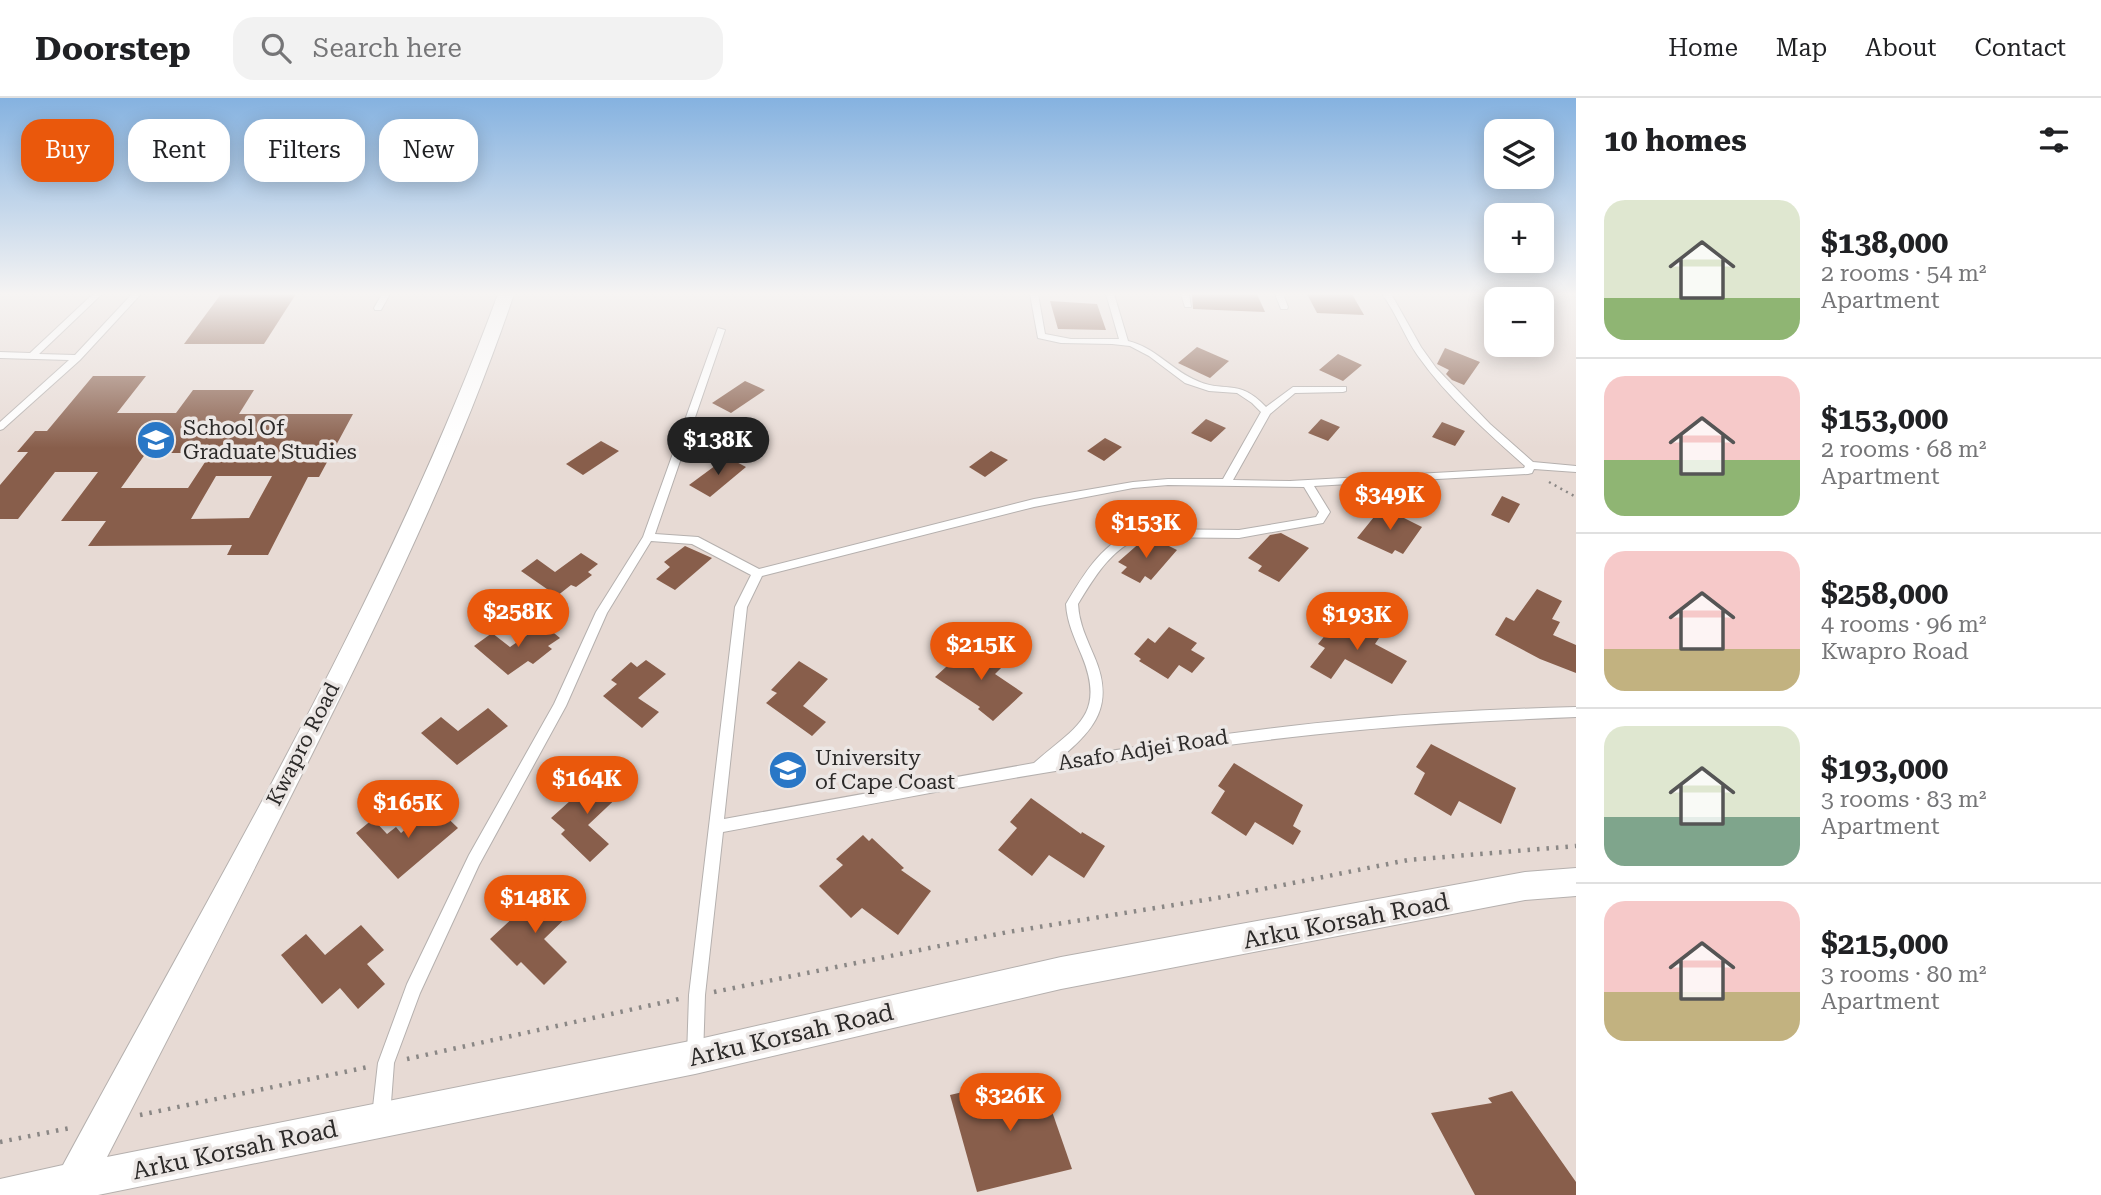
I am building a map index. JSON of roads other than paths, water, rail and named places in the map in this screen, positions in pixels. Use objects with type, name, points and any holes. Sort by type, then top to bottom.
[{"type":"street","name":"Kwapro Road","points":[[74,1182],[305,742],[410,534],[460,422],[488,345]]},
{"type":"street","name":"Arku Korsah Road","points":[[6,1195],[695,1056],[1061,973],[1525,886],[1576,882]]},
{"type":"lane","points":[[32,356],[44,345]]},
{"type":"lane","points":[[0,426],[89,345]]},
{"type":"lane","points":[[381,1120],[386,1063],[413,990],[459,889],[560,706],[602,612],[648,537],[715,345]]},
{"type":"lane","points":[[1133,345],[1198,385],[1241,391],[1266,412]]},
{"type":"lane","points":[[1416,345],[1448,390],[1529,468]]},
{"type":"lane","points":[[0,355],[77,358]]},
{"type":"lane","points":[[1226,483],[1266,412],[1293,390],[1343,389]]},
{"type":"lane","points":[[695,1056],[697,995],[741,607],[758,573],[771,567],[1034,503],[1168,482],[1307,483],[1529,468],[1576,469]]},
{"type":"lane","points":[[1038,766],[1080,734],[1091,721],[1096,699],[1096,678],[1075,630],[1072,604],[1107,555],[1133,535],[1142,533],[1239,534],[1319,520],[1325,512],[1307,483]]},
{"type":"lane","points":[[648,537],[694,540],[758,573]]},
{"type":"lane","name":"Asafo Adjei Road","points":[[715,827],[1038,766],[1240,735],[1466,713],[1576,712]]},
{"type":"place","name":"School Of Graduate Studies","points":[[156,440]]},
{"type":"place","name":"University of Cape Coast","points":[[788,770]]}]
